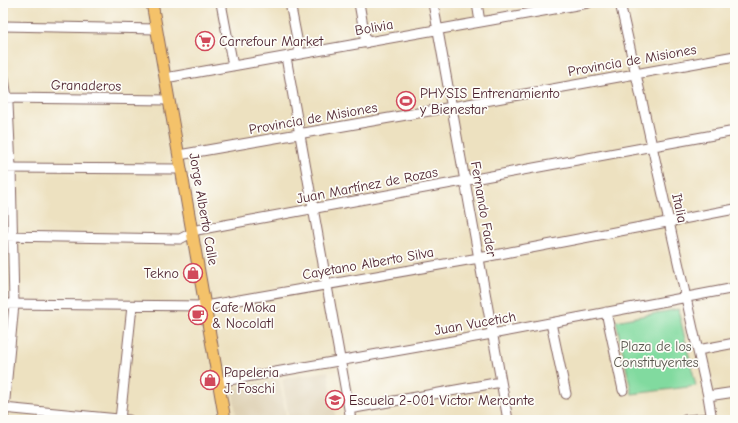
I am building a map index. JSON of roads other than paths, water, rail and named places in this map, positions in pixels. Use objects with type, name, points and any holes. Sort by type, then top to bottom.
[{"type":"main road","name":"Jorge Alberto Calle","points":[[152,3],[225,420]]},
{"type":"street","points":[[221,3],[233,66]]},
{"type":"street","points":[[290,3],[300,54]]},
{"type":"street","points":[[359,3],[366,42]]},
{"type":"street","name":"Fernando Fader","points":[[433,3],[508,420]]},
{"type":"street","points":[[477,3],[480,22]]},
{"type":"street","name":"Bolivia","points":[[166,78],[438,30],[546,7],[588,3]]},
{"type":"street","name":"Italia","points":[[620,3],[653,146],[712,419]]},
{"type":"street","points":[[3,26],[157,29]]},
{"type":"street","name":"Provincia de Misiones","points":[[179,155],[452,108],[735,56]]},
{"type":"street","points":[[286,57],[351,420]]},
{"type":"street","points":[[3,72],[7,168],[13,236],[14,304],[3,420]]},
{"type":"street","name":"Granaderos","points":[[5,98],[169,100]]},
{"type":"street","name":"Juan Martínez de Rozas","points":[[3,236],[180,239],[197,230],[735,131]]},
{"type":"street","points":[[7,168],[181,169]]},
{"type":"street","name":"Cayetano Alberto Silva","points":[[3,304],[205,306],[479,258],[735,209]]},
{"type":"street","name":"Juan Vucetich","points":[[218,382],[492,334],[686,296],[735,288]]},
{"type":"street","points":[[4,408],[123,420],[132,306]]},
{"type":"street","points":[[606,312],[623,390]]},
{"type":"street","points":[[551,323],[566,394]]},
{"type":"street","points":[[698,350],[735,343]]},
{"type":"street","points":[[349,409],[501,382]]},
{"type":"street","points":[[708,396],[735,392]]},
{"type":"street","points":[[685,420],[712,419]]},
{"type":"place","name":"Carrefour Market","points":[[205,41]]},
{"type":"place","name":"PHYSIS Entrenamiento y Bienestar","points":[[406,101]]},
{"type":"place","name":"Tekno","points":[[193,273]]},
{"type":"place","name":"Cafe Moka & Nocolatl","points":[[198,315]]},
{"type":"place","name":"Papeleria J. Foschi","points":[[210,380]]},
{"type":"place","name":"Escuela 2-001 Victor Mercante","points":[[335,400]]},
{"type":"park label","name":"Plaza de los Constituyentes","points":[[656,354]]}]
